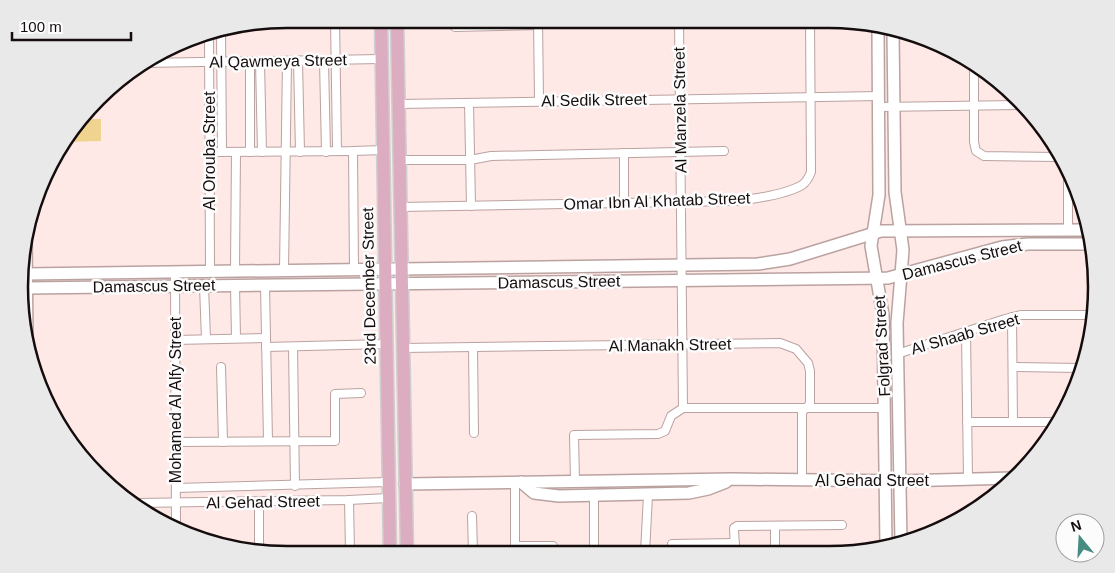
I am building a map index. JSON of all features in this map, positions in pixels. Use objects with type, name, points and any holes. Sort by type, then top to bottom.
[{"type":"main road","name":"23rd December Street","points":[[381,28],[390,546]]},
{"type":"main road","name":"23rd December Street","points":[[397,28],[407,546]]},
{"type":"street","points":[[334,28],[338,152]]},
{"type":"street","points":[[538,28],[539,101]]},
{"type":"street","name":"Al Manzela Street","points":[[679,28],[683,408]]},
{"type":"street","name":"Omar Ibn Al Khatab Street","points":[[401,207],[751,199],[782,192],[803,184],[812,172],[810,28]]},
{"type":"street","name":"Folgrad Street","points":[[878,32],[880,195],[871,246],[883,316],[886,539]]},
{"type":"street","name":"Folgrad Street","points":[[893,35],[895,183],[903,250],[897,354],[901,535]]},
{"type":"street","points":[[221,36],[222,152]]},
{"type":"street","name":"Al Orouba Street","points":[[209,39],[210,270]]},
{"type":"street","name":"Al Qawmeya Street","points":[[156,63],[324,61],[381,58]]},
{"type":"street","points":[[284,270],[287,61]]},
{"type":"street","points":[[298,61],[300,152]]},
{"type":"street","points":[[324,61],[326,152]]},
{"type":"street","points":[[250,62],[250,152]]},
{"type":"street","points":[[260,62],[262,152]]},
{"type":"street","points":[[974,72],[974,147],[980,154],[989,156],[1052,156]]},
{"type":"street","name":"Al Sedik Street","points":[[399,104],[812,96],[879,101],[895,108],[1014,105]]},
{"type":"street","points":[[469,103],[471,206]]},
{"type":"street","points":[[209,152],[383,150]]},
{"type":"street","points":[[353,151],[354,269]]},
{"type":"street","points":[[235,270],[236,152]]},
{"type":"street","points":[[400,160],[470,160],[491,156],[724,152]]},
{"type":"street","points":[[624,154],[624,203]]},
{"type":"street","points":[[1068,187],[1068,230]]},
{"type":"street","name":"Damascus Street","points":[[28,274],[210,270],[769,264],[872,232],[901,230],[1082,230]]},
{"type":"street","name":"Damascus Street","points":[[28,288],[876,278],[901,275],[1009,246],[1084,244]]},
{"type":"street","name":"Mohamed Al Alfy Street","points":[[175,271],[176,521]]},
{"type":"street","points":[[266,285],[268,441]]},
{"type":"street","points":[[204,286],[206,339]]},
{"type":"street","points":[[235,286],[236,338]]},
{"type":"street","name":"Al Shaab Street","points":[[897,354],[1021,315],[1086,315]]},
{"type":"street","points":[[1012,317],[1014,422]]},
{"type":"street","points":[[966,332],[968,478]]},
{"type":"street","points":[[175,340],[266,338]]},
{"type":"street","name":"Al Manakh Street","points":[[403,348],[780,343],[796,349],[803,355],[810,371],[810,404],[802,412],[802,480]]},
{"type":"street","points":[[266,347],[386,344]]},
{"type":"street","points":[[294,346],[295,486]]},
{"type":"street","points":[[473,347],[474,433]]},
{"type":"street","points":[[221,367],[223,442]]},
{"type":"street","points":[[1013,368],[1075,368]]},
{"type":"street","points":[[175,442],[335,441],[335,394],[361,393]]},
{"type":"street","points":[[574,482],[574,435],[658,434],[665,431],[671,416],[683,408],[885,408]]},
{"type":"street","points":[[967,422],[1049,422]]},
{"type":"street","name":"Al Gehad Street","points":[[405,484],[732,479],[900,481],[1003,478]]},
{"type":"street","name":"Al Gehad Street","points":[[518,482],[534,493],[559,496],[648,495],[689,493],[722,485],[732,479]]},
{"type":"street","name":"Al Gehad Street","points":[[176,488],[388,482]]},
{"type":"street","points":[[515,546],[518,482]]},
{"type":"street","points":[[594,495],[594,546]]},
{"type":"street","points":[[645,546],[648,495]]},
{"type":"street","name":"Al Gehad Street","points":[[145,503],[388,498]]},
{"type":"street","points":[[349,500],[350,546]]},
{"type":"street","points":[[259,502],[259,544]]},
{"type":"street","points":[[472,516],[473,546]]},
{"type":"street","points":[[672,544],[735,543],[735,527],[842,525]]},
{"type":"street","points":[[774,526],[775,546]]},
{"type":"shaded area","points":[[89,119],[101,119],[101,141],[72,142]]}]
